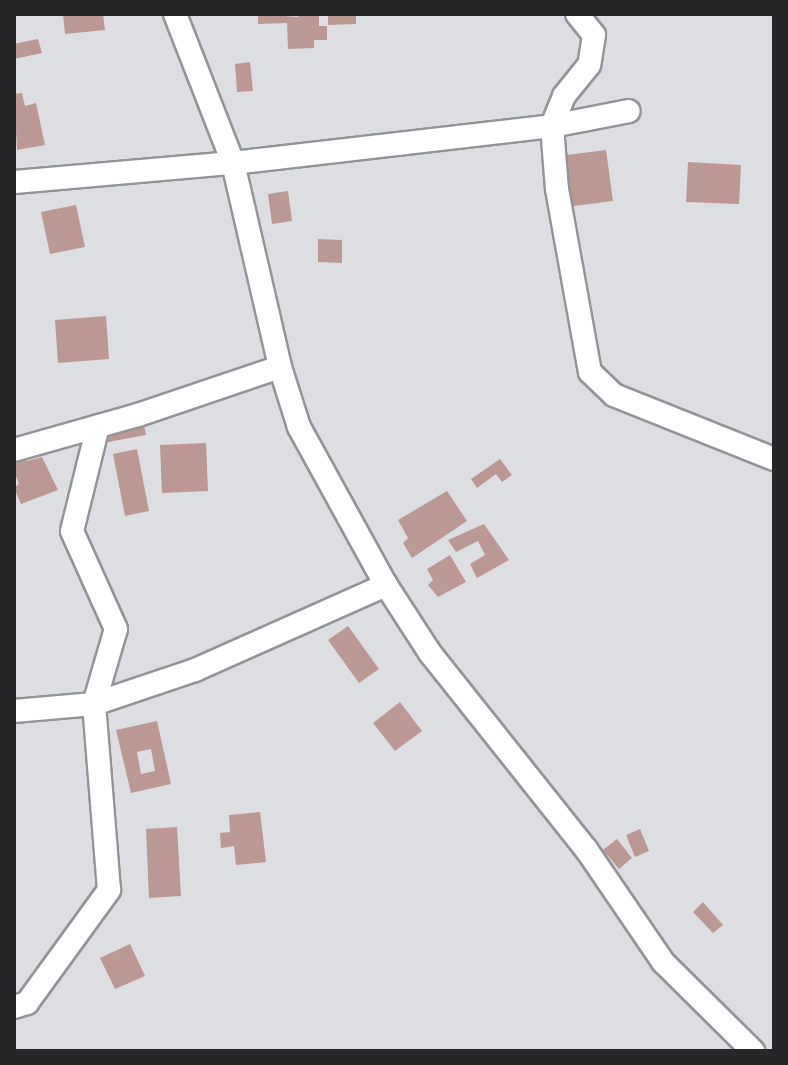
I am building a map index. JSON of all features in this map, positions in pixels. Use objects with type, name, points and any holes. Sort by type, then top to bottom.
[{"type":"street","points":[[175,14],[233,163],[280,367],[299,427],[386,585],[430,653],[586,849],[663,962],[753,1051]]},
{"type":"street","points":[[577,14],[594,35],[589,65],[564,96],[552,126],[557,189],[590,372],[614,395],[774,459]]},
{"type":"street","points":[[14,182],[233,163],[552,126],[629,111]]},
{"type":"street","points":[[14,450],[280,367]]},
{"type":"street","points":[[14,1007],[27,1003],[109,890],[94,704],[116,629],[72,531],[98,426]]},
{"type":"street","points":[[14,711],[94,704],[195,670],[386,585]]},
{"type":"building","points":[[63,14],[103,14],[105,30],[65,34]]},
{"type":"building","points":[[258,14],[298,17],[298,14],[319,14],[319,26],[327,26],[327,40],[314,40],[314,48],[288,49],[287,23],[258,24]]},
{"type":"building","points":[[328,14],[356,14],[356,24],[328,25]]},
{"type":"building","points":[[38,39],[42,53],[14,59],[14,44]]},
{"type":"building","points":[[250,62],[253,91],[237,92],[235,64]]},
{"type":"building","points":[[22,93],[25,106],[36,103],[45,145],[17,150],[14,94]]},
{"type":"building","points":[[606,150],[613,201],[566,207],[559,156]]},
{"type":"building","points":[[688,162],[741,165],[739,204],[686,202]]},
{"type":"building","points":[[288,191],[292,221],[272,224],[268,194]]},
{"type":"building","points":[[76,205],[85,247],[50,254],[41,212]]},
{"type":"building","points":[[318,239],[342,240],[342,263],[318,262]]},
{"type":"building","points":[[106,316],[109,359],[58,363],[55,320]]},
{"type":"building","points":[[142,415],[146,435],[108,442],[104,421]]},
{"type":"building","points":[[206,443],[208,491],[162,493],[160,445]]},
{"type":"building","points":[[19,447],[27,461],[42,457],[58,490],[21,504],[14,488],[19,484],[14,471],[14,448]]},
{"type":"building","points":[[137,449],[149,511],[125,516],[113,454]]},
{"type":"building","points":[[500,459],[512,475],[502,482],[496,474],[477,488],[471,479]]},
{"type":"building","points":[[447,491],[467,521],[412,558],[403,543],[408,538],[398,520]]},
{"type":"building","points":[[484,524],[509,560],[477,578],[470,564],[485,555],[478,541],[456,552],[448,540]]},
{"type":"building","points":[[450,555],[466,582],[438,597],[428,585],[433,580],[427,569]]},
{"type":"building","points":[[348,626],[379,669],[359,683],[328,640]]},
{"type":"building","points":[[400,702],[422,731],[395,751],[373,723]]},
{"type":"building","points":[[157,721],[171,784],[131,793],[116,730]],"holes":[[[151,749],[155,771],[141,774],[137,752]]]},
{"type":"building","points":[[260,812],[266,862],[236,865],[234,846],[221,848],[220,833],[230,832],[229,815]]},
{"type":"building","points":[[177,827],[181,896],[149,898],[146,829]]},
{"type":"building","points":[[640,829],[649,851],[635,857],[626,835]]},
{"type":"building","points":[[617,839],[632,858],[619,869],[603,850]]},
{"type":"building","points":[[703,902],[723,925],[713,933],[693,912]]},
{"type":"building","points":[[130,944],[145,976],[115,989],[100,958]]}]
